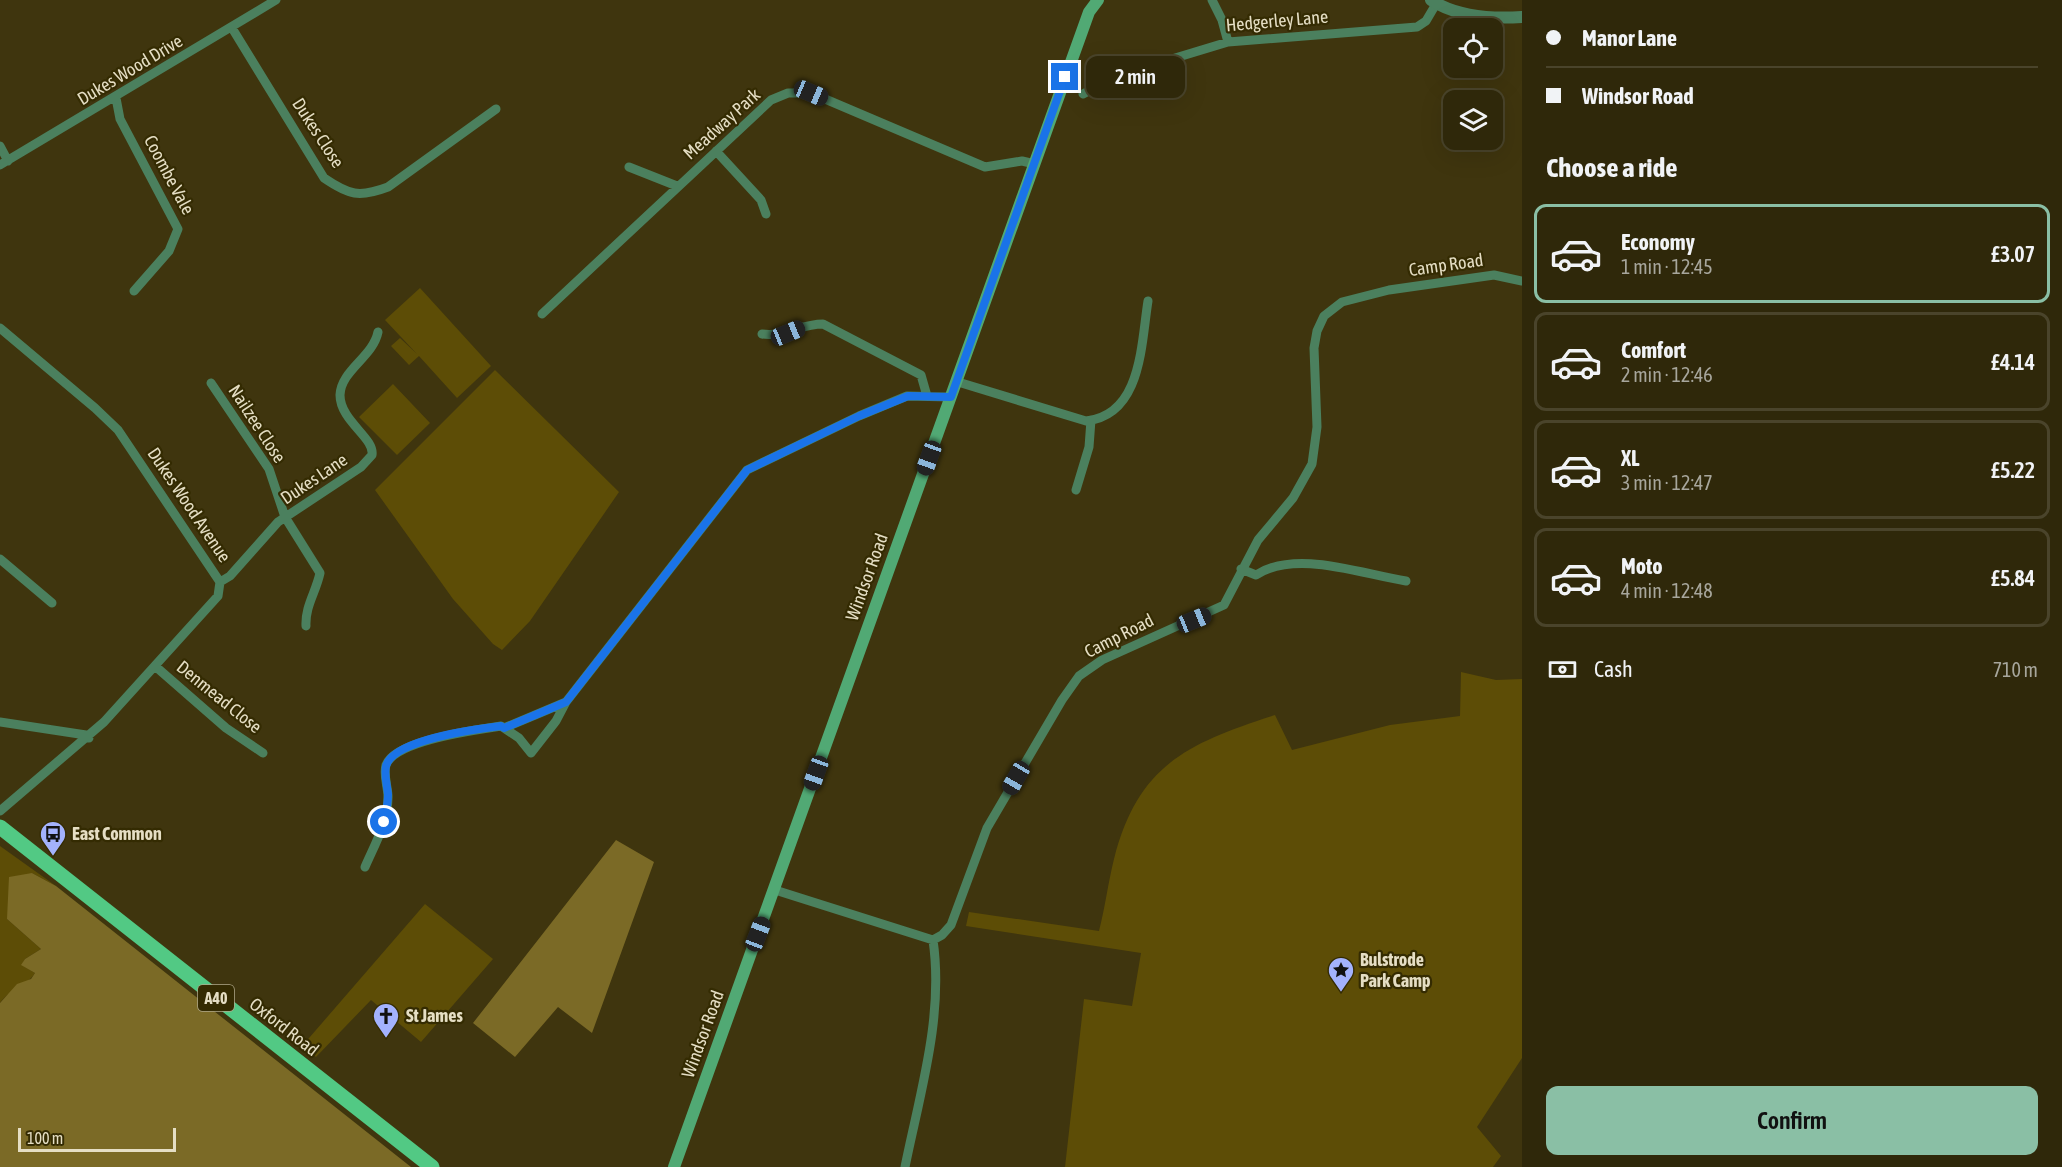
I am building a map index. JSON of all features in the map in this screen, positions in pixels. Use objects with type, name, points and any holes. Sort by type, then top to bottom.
[{"type":"main road","name":"Windsor Road","points":[[674,1167],[1089,12],[1098,0]]},
{"type":"main road","name":"Oxford Road","points":[[0,827],[432,1167]]},
{"type":"street","name":"Dukes Wood Drive","points":[[4,163],[116,98],[276,0]]},
{"type":"street","points":[[1212,0],[1222,20],[1228,42]]},
{"type":"street","name":"Hedgerley Lane","points":[[1083,94],[1119,75],[1228,42],[1417,27],[1426,21],[1434,2],[1489,18],[1522,17]]},
{"type":"street","name":"Dukes Close","points":[[232,28],[324,178],[345,192],[368,195],[388,187],[496,109]]},
{"type":"street","name":"Meadway Park","points":[[542,314],[771,100],[788,93],[811,93],[986,167],[1022,161],[1035,164]]},
{"type":"street","name":"Coombe Vale","points":[[116,98],[120,119],[178,229],[169,251],[134,291]]},
{"type":"street","points":[[0,146],[4,163]]},
{"type":"street","points":[[716,151],[761,200],[766,214]]},
{"type":"street","points":[[629,167],[677,186]]},
{"type":"street","name":"Camp Road","points":[[933,940],[942,935],[951,925],[987,828],[1062,700],[1079,676],[1102,660],[1224,605],[1258,540],[1293,498],[1312,464],[1317,427],[1314,348],[1317,331],[1324,316],[1342,302],[1389,290],[1494,275],[1522,281]]},
{"type":"street","points":[[957,382],[1091,420],[1099,419],[1116,410],[1130,392],[1140,356],[1149,301]]},
{"type":"street","points":[[762,334],[778,336],[812,324],[823,324],[921,375],[927,396]]},
{"type":"street","name":"Dukes Wood Avenue","points":[[0,328],[118,430],[220,582],[218,596],[89,738],[0,811]]},
{"type":"street","name":"Dukes Lane","points":[[220,582],[230,576],[285,517],[361,467],[372,455],[371,445],[346,416],[340,391],[341,383],[373,345],[378,332]]},
{"type":"street","name":"Nailzee Close","points":[[211,383],[269,468],[285,517],[320,573],[317,588],[305,614],[306,626]]},
{"type":"street","points":[[365,867],[384,822],[388,797],[386,765],[393,755],[413,745],[501,726],[519,738],[531,753],[556,721],[566,702],[747,470],[859,416],[908,396],[951,397]]},
{"type":"street","points":[[1076,490],[1089,447],[1091,420]]},
{"type":"street","points":[[0,559],[52,603]]},
{"type":"street","points":[[1241,569],[1256,575],[1276,565],[1302,562],[1406,581]]},
{"type":"street","name":"Denmead Close","points":[[155,666],[226,728],[263,753]]},
{"type":"street","points":[[504,728],[566,702]]},
{"type":"street","points":[[0,722],[86,735],[89,738]]},
{"type":"street","points":[[775,890],[933,940],[936,959],[931,1048],[905,1167]]},
{"type":"shaded area","points":[[420,288],[491,366],[457,398],[419,356],[409,365],[391,346],[400,338],[417,354],[385,320]]},
{"type":"shaded area","points":[[495,370],[619,492],[530,621],[502,650],[493,644],[453,599],[375,490]]},
{"type":"shaded area","points":[[393,384],[430,423],[397,455],[359,417]]},
{"type":"shaded area","points":[[1461,672],[1496,680],[1522,679],[1522,1058],[1477,1127],[1501,1156],[1493,1167],[1065,1167],[1084,999],[1132,1006],[1141,953],[966,926],[969,912],[1099,931],[1114,859],[1124,827],[1137,800],[1153,779],[1171,762],[1217,736],[1275,715],[1292,750],[1390,725],[1460,716]]},
{"type":"shaded area","points":[[616,840],[654,862],[592,1033],[558,1007],[515,1057],[473,1023]]},
{"type":"shaded area","points":[[0,846],[56,886],[32,873],[7,919],[41,949],[25,959],[22,965],[35,973],[0,1003]]},
{"type":"shaded area","points":[[32,873],[56,886],[411,1167],[0,1167],[0,1003],[17,984],[31,979],[35,973],[21,965],[25,959],[41,949],[7,919],[9,877]]},
{"type":"shaded area","points":[[425,904],[493,959],[421,1042],[371,1000],[316,1057],[303,1045]]},
{"type":"place","name":"East Common","points":[[53,857]]},
{"type":"place","name":"Bulstrode Park Camp","points":[[1341,993]]},
{"type":"place","name":"St James","points":[[386,1039]]},
{"type":"route","points":[[384,822],[388,797],[386,765],[393,755],[413,745],[475,730],[501,726],[504,728],[566,702],[747,470],[859,416],[908,396],[941,399],[951,397],[1065,77]]}]
